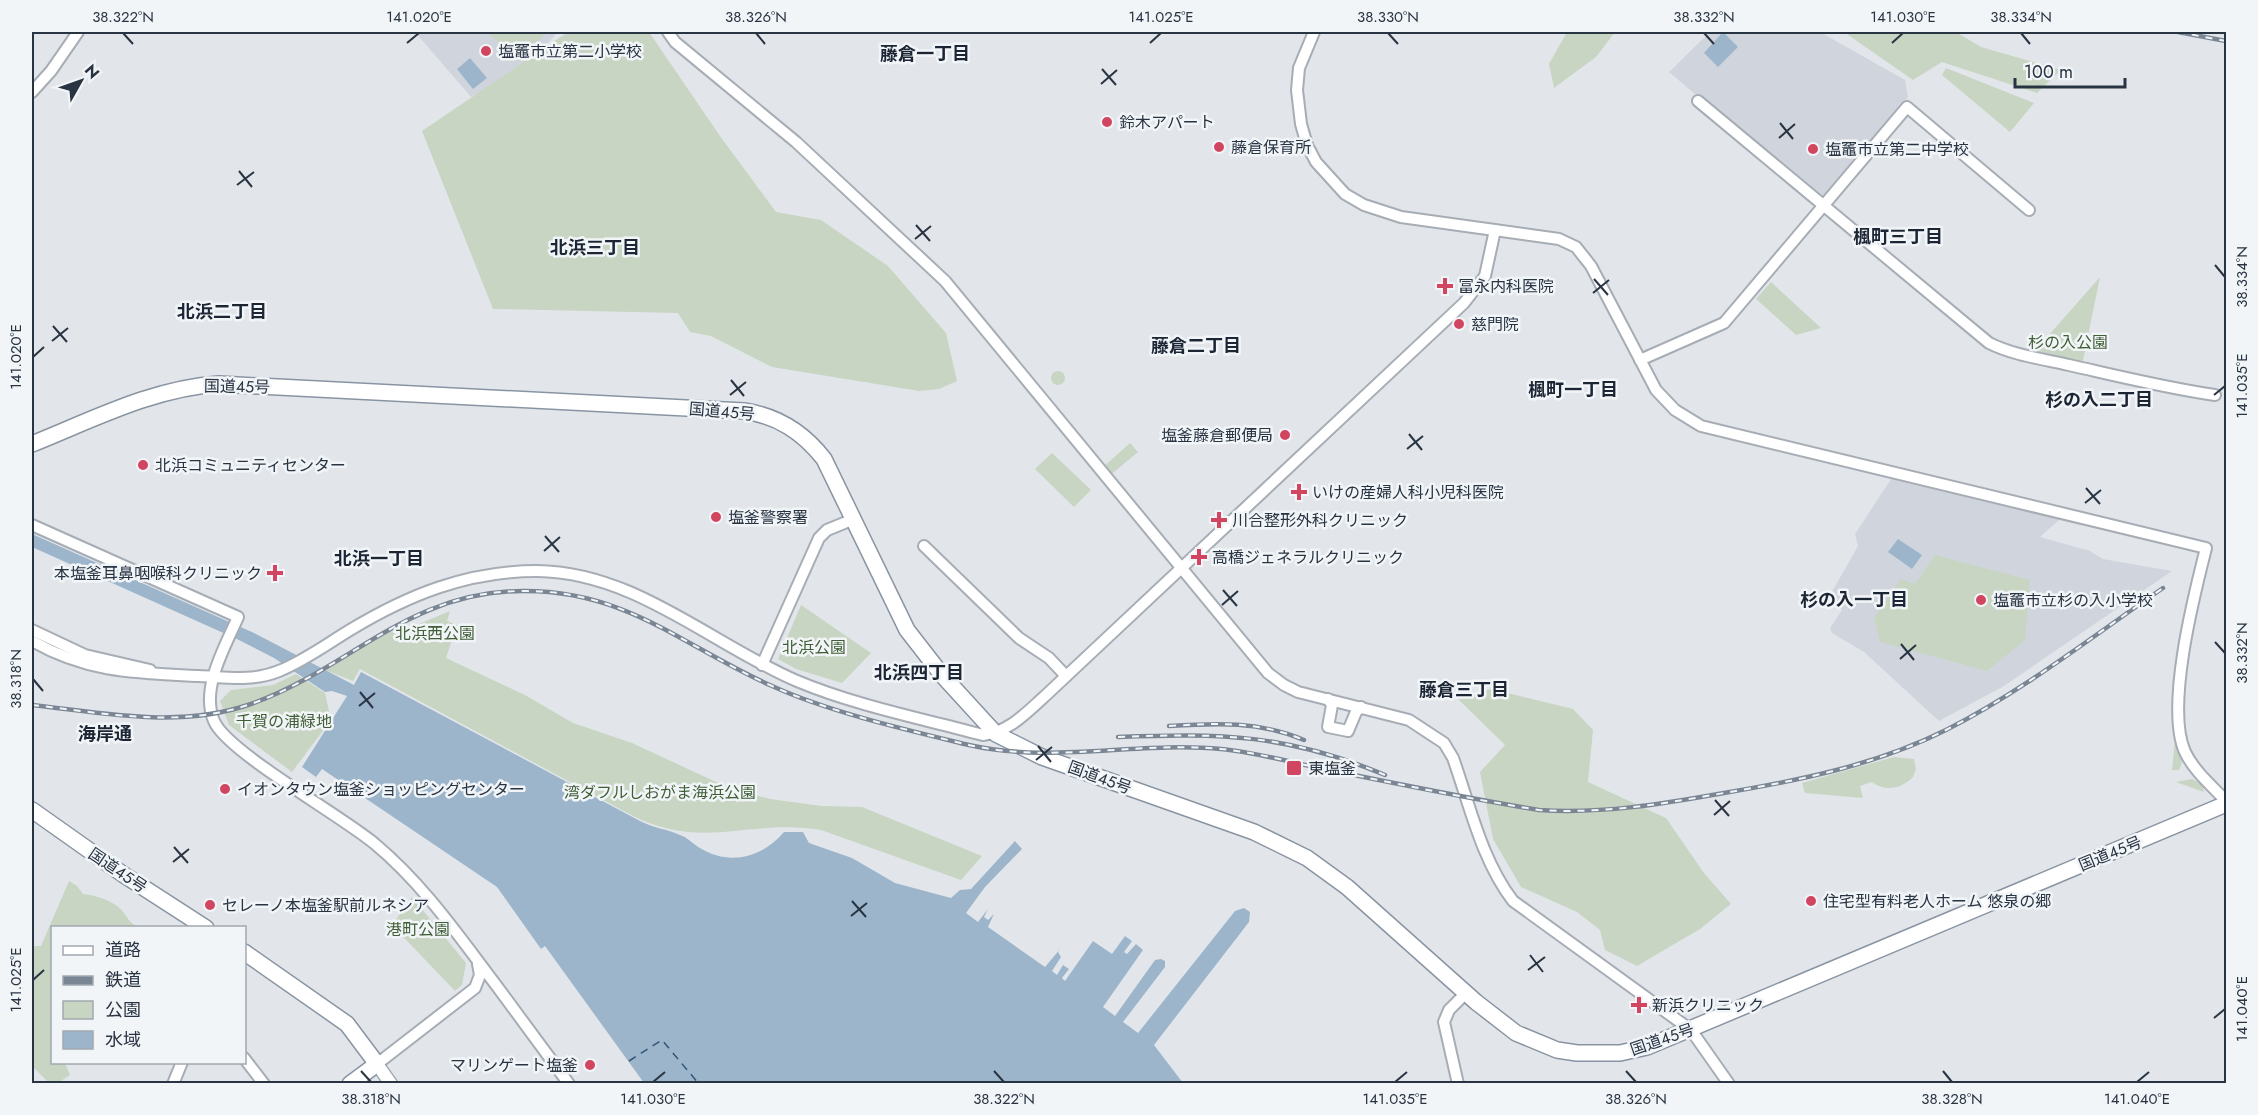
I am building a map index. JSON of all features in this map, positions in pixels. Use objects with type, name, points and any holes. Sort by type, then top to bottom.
[{"type":"highway","name":"国道45号","points":[[32,444],[153,396],[200,385],[342,389],[744,411],[773,418],[806,438],[830,469],[907,630],[942,675],[996,734],[1042,756],[1254,832],[1307,858],[1347,887],[1466,993],[1516,1033],[1557,1050],[1577,1053],[1620,1053],[1647,1047],[2226,802]]},
{"type":"highway","name":"国道45号","points":[[32,810],[124,875],[204,926]]},
{"type":"highway","points":[[246,953],[347,1024],[377,1064],[350,1083]]},
{"type":"main road","points":[[377,1064],[391,1083]]},
{"type":"street","points":[[32,92],[51,71],[78,32]]},
{"type":"street","points":[[668,32],[689,54],[796,142],[945,281],[1268,673],[1298,692],[1409,720],[1444,743],[1453,759],[1492,866],[1500,884],[1513,901],[1691,1030],[1729,1083]]},
{"type":"street","points":[[1314,32],[1299,68],[1298,106],[1307,145],[1329,180],[1345,194],[1390,215],[1559,239],[1576,247],[1591,266],[1656,390],[1675,410],[1701,426],[2206,548],[2186,639],[2180,732],[2189,760],[2226,802]]},
{"type":"street","points":[[1698,102],[1980,338],[1999,348],[2164,387],[2215,395]]},
{"type":"street","points":[[1640,360],[1724,323],[1907,108],[2029,210]]},
{"type":"street","points":[[32,641],[69,660],[100,669],[130,674],[253,678],[286,668],[402,601],[429,589],[478,575],[534,571],[590,578],[623,588],[762,664],[811,687],[983,735],[996,734],[1013,724],[1066,676],[1474,293],[1485,276],[1495,230]]},
{"type":"street","points":[[762,664],[819,538],[827,530],[854,519]]},
{"type":"street","points":[[32,525],[238,617],[215,677],[210,705],[213,718],[224,736],[376,844],[422,890],[569,1083]]},
{"type":"street","points":[[924,546],[1019,638],[1049,658],[1066,676]]},
{"type":"street","points":[[32,630],[85,655],[167,675]]},
{"type":"street","points":[[1328,699],[1332,705],[1328,727],[1348,731],[1356,712],[1361,707]]},
{"type":"street","points":[[377,1064],[476,988],[480,975],[476,958]]},
{"type":"street","points":[[1458,1083],[1444,1022],[1449,1010],[1466,993]]},
{"type":"street","points":[[246,1060],[264,1083]]},
{"type":"street","points":[[173,1083],[181,1064]]},
{"type":"shaded area","name":"塩竈市立第二小学校","points":[[415,32],[558,32],[522,71],[471,97]]},
{"type":"shaded area","name":"塩竈市立第二中学校","points":[[1710,32],[1820,32],[1905,80],[1908,97],[1826,197],[1818,198],[1669,72]]},
{"type":"shaded area","name":"塩竈市立杉の入小学校","points":[[1891,479],[2060,519],[2040,537],[2090,551],[2103,559],[2172,571],[2004,686],[1939,721],[1864,652],[1832,633],[1830,628],[1842,610],[1829,597],[1858,546],[1855,534]]},
{"type":"green space","points":[[487,32],[547,32],[520,62]]},
{"type":"green space","points":[[568,32],[649,32],[720,136],[776,212],[821,220],[888,266],[946,333],[957,381],[939,389],[919,391],[772,367],[711,336],[690,332],[678,313],[493,309],[422,131]]},
{"type":"green space","points":[[1567,32],[1615,32],[1596,57],[1554,88],[1549,64]]},
{"type":"green space","points":[[1844,32],[1956,32],[1981,47],[2061,70],[2037,93],[1942,62],[1913,80]]},
{"type":"green space","points":[[1946,68],[2034,103],[2010,132],[1942,75]]},
{"type":"green space","name":"杉の入公園","points":[[2100,277],[2082,365],[2034,352]]},
{"type":"green space","points":[[1771,282],[1821,328],[1796,335],[1756,299]]},
{"type":"green space","points":[[1055,371],[1061,371],[1065,378],[1061,385],[1055,385],[1051,381],[1051,375]]},
{"type":"green space","points":[[1130,443],[1138,452],[1108,477],[1101,469]]},
{"type":"green space","points":[[1052,453],[1091,490],[1074,507],[1035,469]]},
{"type":"green space","points":[[1935,555],[2030,580],[2025,640],[1987,671],[1880,642],[1874,618],[1901,579],[1915,584]]},
{"type":"green space","name":"北浜公園","points":[[801,605],[871,653],[842,683],[796,669],[778,659]]},
{"type":"green space","name":"湾ダフルしおがま海浜公園","points":[[450,611],[447,621],[457,625],[446,658],[525,695],[573,723],[632,743],[729,788],[770,799],[822,806],[862,807],[982,856],[961,880],[821,830],[795,827],[705,833],[659,826],[633,816],[360,669],[353,681],[325,670],[391,631],[395,634]]},
{"type":"green space","name":"千賀の浦緑地","points":[[296,674],[325,693],[331,720],[292,772],[229,725],[220,701],[231,690],[273,685]]},
{"type":"green space","points":[[1491,689],[1573,709],[1593,730],[1588,782],[1666,818],[1704,873],[1731,904],[1700,929],[1637,966],[1605,950],[1600,930],[1577,912],[1521,887],[1493,839],[1480,772],[1505,745],[1458,699]]},
{"type":"green space","points":[[2175,741],[2182,763],[2179,770],[2172,770]]},
{"type":"green space","points":[[1894,757],[1914,759],[1916,769],[1913,777],[1903,784],[1893,788],[1882,787],[1872,782],[1860,786],[1863,798],[1805,793],[1802,783]]},
{"type":"green space","points":[[2192,779],[2202,784],[2204,792],[2176,782]]},
{"type":"green space","points":[[69,881],[83,894],[111,902],[121,909],[131,923],[136,926],[51,926],[51,1064],[65,1064],[70,1075],[58,1083],[49,1083],[32,1066],[32,946],[41,946]]},
{"type":"green space","name":"港町公園","points":[[412,897],[466,963],[462,985],[455,991],[392,925]]},
{"type":"water","points":[[1723,32],[1738,47],[1718,67],[1704,53]]},
{"type":"water","points":[[470,58],[487,78],[473,89],[457,69]]},
{"type":"water","points":[[32,534],[254,633],[354,685],[361,672],[640,821],[683,836],[711,854],[734,858],[745,856],[766,848],[784,832],[803,832],[809,843],[852,858],[895,883],[951,898],[960,890],[971,889],[1015,841],[1022,849],[985,887],[966,913],[978,922],[988,909],[984,917],[988,920],[994,914],[988,927],[1045,967],[1061,948],[1058,952],[1061,957],[1052,971],[1057,975],[1063,965],[1069,969],[1062,978],[1065,981],[1093,941],[1112,954],[1125,936],[1132,941],[1124,952],[1127,954],[1136,944],[1143,950],[1103,1007],[1115,1016],[1155,960],[1165,961],[1165,967],[1123,1022],[1138,1033],[1235,911],[1244,908],[1250,912],[1249,922],[1154,1045],[1183,1083],[644,1083],[545,946],[541,949],[497,887],[322,769],[316,777],[302,767],[347,696],[332,691],[325,692],[274,658],[239,640],[32,547]]},
{"type":"water","points":[[1898,539],[1922,555],[1912,569],[1888,552]]},
{"type":"ferry route","points":[[629,1061],[662,1040],[699,1084]]},
{"type":"railway","points":[[2178,32],[2226,41]]},
{"type":"railway","points":[[32,705],[142,717],[197,716],[224,712],[251,704],[286,689],[413,617],[447,603],[484,594],[525,591],[562,593],[595,600],[625,611],[654,624],[740,671],[818,704],[869,720],[969,745],[1032,753],[1189,747],[1221,749],[1539,810],[1586,811],[1655,804],[1753,788],[1810,777],[1893,753],[1946,730],[2003,698],[2163,588]]},
{"type":"railway","points":[[1169,726],[1204,724],[1254,726],[1304,740]]},
{"type":"railway","points":[[1118,737],[1190,735],[1254,739],[1317,751],[1385,775]]},
{"type":"place","name":"塩竈市立第二小学校","points":[[486,51]]},
{"type":"place","name":"鈴木アパート","points":[[1107,122]]},
{"type":"place","name":"藤倉保育所","points":[[1219,147]]},
{"type":"place","name":"塩竈市立第二中学校","points":[[1813,149]]},
{"type":"place","name":"冨永内科医院","points":[[1445,286]]},
{"type":"place","name":"慈門院","points":[[1459,324]]},
{"type":"place","name":"塩釜藤倉郵便局","points":[[1285,435]]},
{"type":"place","name":"北浜コミュニティセンター","points":[[143,465]]},
{"type":"place","name":"いけの産婦人科小児科医院","points":[[1299,492]]},
{"type":"place","name":"塩釜警察署","points":[[716,517]]},
{"type":"place","name":"川合整形外科クリニック","points":[[1219,520]]},
{"type":"place","name":"高橋ジェネラルクリニック","points":[[1199,557]]},
{"type":"place","name":"本塩釜耳鼻咽喉科クリニック","points":[[275,573]]},
{"type":"place","name":"塩竈市立杉の入小学校","points":[[1981,600]]},
{"type":"place","name":"東塩釜","points":[[1294,768]]},
{"type":"place","name":"イオンタウン塩釜ショッピングセンター","points":[[225,789]]},
{"type":"place","name":"住宅型有料老人ホーム 悠泉の郷","points":[[1811,901]]},
{"type":"place","name":"セレーノ本塩釜駅前ルネシア","points":[[210,905]]},
{"type":"place","name":"新浜クリニック","points":[[1639,1005]]},
{"type":"place","name":"マリンゲート塩釜","points":[[590,1065]]},
{"type":"district","name":"藤倉一丁目","points":[[925,54]]},
{"type":"district","name":"楓町三丁目","points":[[1898,237]]},
{"type":"district","name":"北浜三丁目","points":[[595,248]]},
{"type":"district","name":"北浜二丁目","points":[[222,312]]},
{"type":"district","name":"藤倉二丁目","points":[[1196,346]]},
{"type":"district","name":"楓町一丁目","points":[[1573,390]]},
{"type":"district","name":"杉の入二丁目","points":[[2099,400]]},
{"type":"district","name":"北浜一丁目","points":[[379,559]]},
{"type":"district","name":"杉の入一丁目","points":[[1854,600]]},
{"type":"district","name":"北浜四丁目","points":[[919,673]]},
{"type":"district","name":"藤倉三丁目","points":[[1464,690]]},
{"type":"district","name":"海岸通","points":[[105,734]]},
{"type":"park label","name":"北浜西公園","points":[[435,633]]}]
